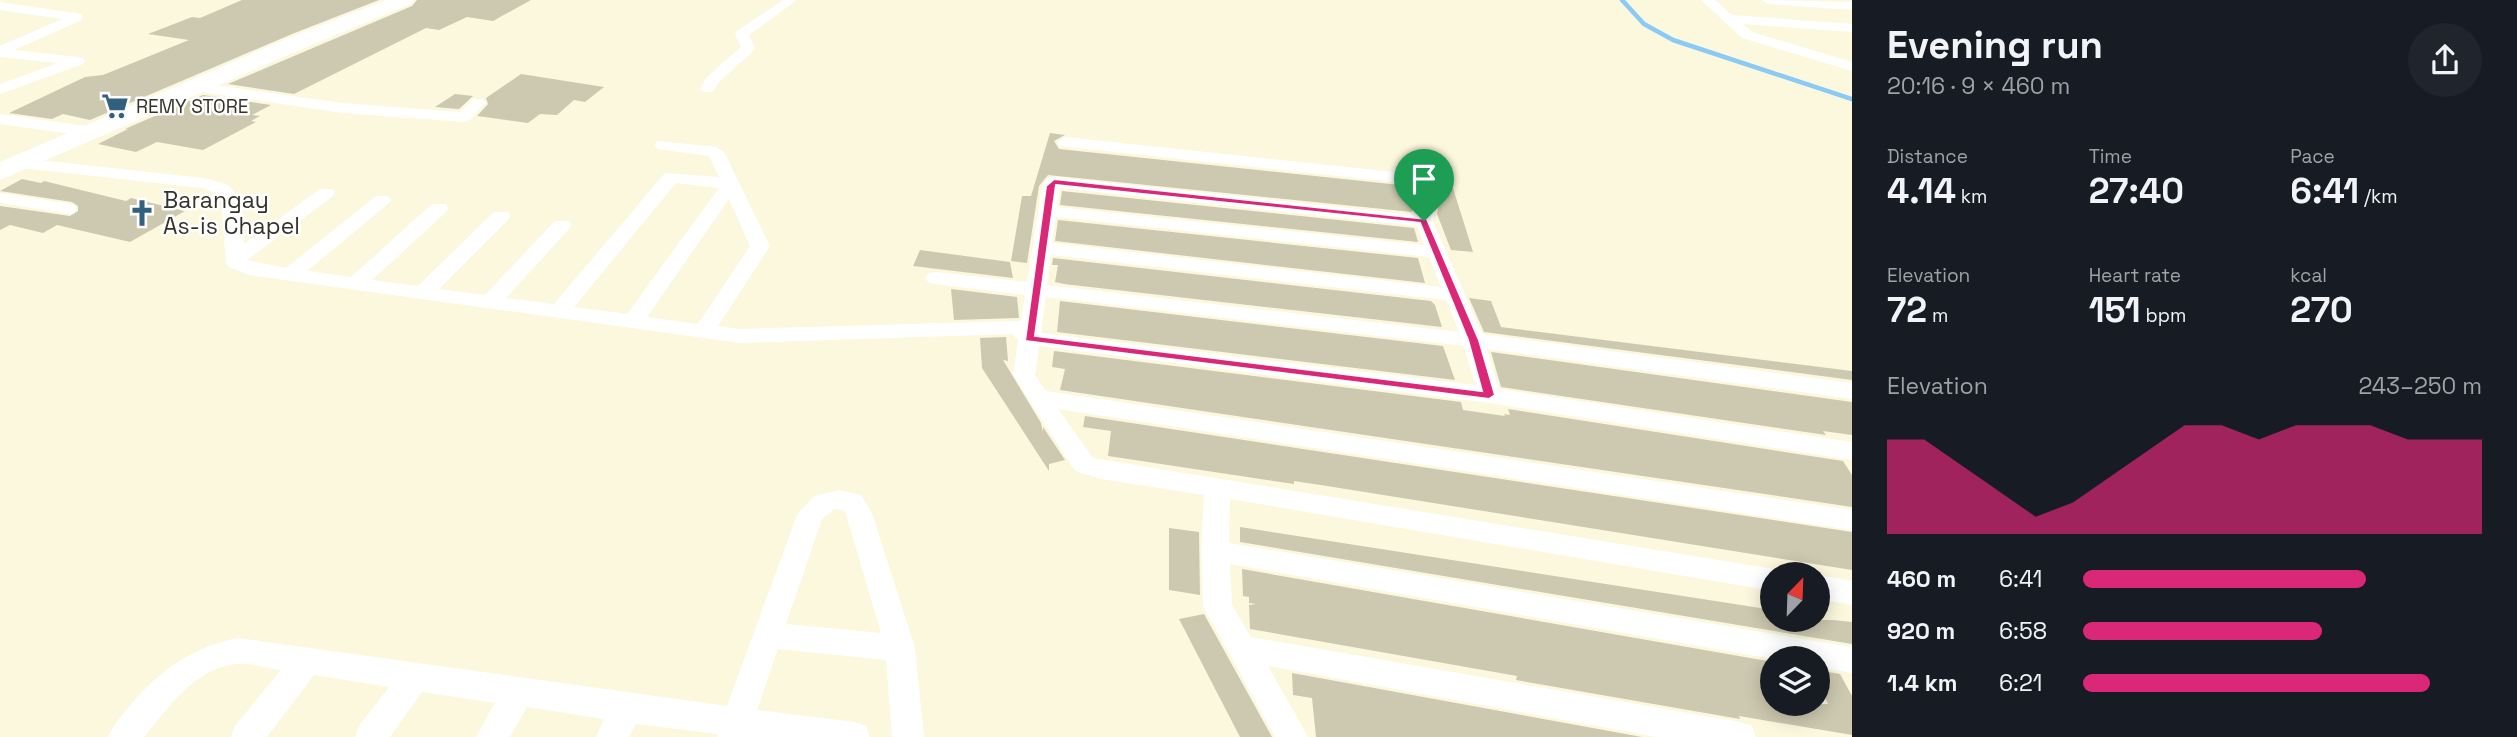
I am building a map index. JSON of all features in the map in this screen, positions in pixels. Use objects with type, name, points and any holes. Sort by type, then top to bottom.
[{"type":"main road","points":[[10,167],[404,0]]},
{"type":"street","points":[[0,19],[50,0]]},
{"type":"street","points":[[708,89],[712,80],[748,48],[742,34],[791,0]]},
{"type":"street","points":[[1707,0],[1754,39],[1852,67]]},
{"type":"street","points":[[1768,0],[1852,6]]},
{"type":"street","points":[[0,6],[78,17],[0,52]]},
{"type":"street","points":[[0,40],[64,15]]},
{"type":"street","points":[[1728,19],[1852,28]]},
{"type":"street","points":[[0,52],[78,61],[0,89]]},
{"type":"street","points":[[194,87],[301,103],[464,117],[478,102]]},
{"type":"street","points":[[0,119],[93,132]]},
{"type":"street","points":[[1065,142],[1416,178],[1431,184],[1424,221],[1473,340],[1489,395]]},
{"type":"street","points":[[663,145],[716,152],[760,246],[704,331]]},
{"type":"street","points":[[10,167],[204,183],[223,189],[230,200],[236,263],[249,269],[740,336],[1017,327],[1029,338],[1489,395],[1852,451]]},
{"type":"street","points":[[560,311],[671,177],[731,184]]},
{"type":"street","points":[[1424,221],[1054,182],[1047,211],[1024,374],[1084,465],[1760,578]]},
{"type":"street","points":[[633,321],[731,184]]},
{"type":"street","points":[[236,259],[326,193]]},
{"type":"street","points":[[291,274],[382,200]]},
{"type":"street","points":[[356,283],[439,208]]},
{"type":"street","points":[[1047,211],[1437,252]]},
{"type":"street","points":[[424,292],[501,216]]},
{"type":"street","points":[[491,301],[562,225]]},
{"type":"street","points":[[1042,247],[1454,295]]},
{"type":"street","points":[[935,278],[1473,340],[1852,391]]},
{"type":"street","points":[[1038,398],[1852,520]]},
{"type":"street","points":[[1217,487],[1215,551],[1218,606],[1292,737]]},
{"type":"street","points":[[734,730],[810,515],[818,505],[838,497],[852,502],[859,513],[900,648],[908,737]]},
{"type":"street","points":[[1215,551],[1852,660]]},
{"type":"street","points":[[1830,589],[1852,593]]},
{"type":"street","points":[[768,635],[900,648]]},
{"type":"street","points":[[1241,648],[1740,737]]},
{"type":"street","points":[[124,737],[173,681],[197,662],[214,654],[238,651],[627,708],[734,730],[852,737]]},
{"type":"street","points":[[247,737],[307,661]]},
{"type":"street","points":[[371,737],[415,677]]},
{"type":"street","points":[[492,737],[519,692]]},
{"type":"street","points":[[612,737],[627,708]]},
{"type":"lane","points":[[0,198],[71,209]]},
{"type":"building","points":[[242,0],[379,0],[90,120],[63,114],[52,119],[9,113],[85,77],[103,75],[189,40],[148,34],[192,17],[200,18]]},
{"type":"building","points":[[417,0],[531,0],[493,21],[467,17],[439,30],[426,28],[294,94],[228,84],[412,6]]},
{"type":"building","points":[[521,74],[604,87],[585,102],[574,100],[557,115],[540,114],[528,123],[477,116],[488,104],[486,98]]},
{"type":"building","points":[[455,94],[473,96],[459,109],[435,107]]},
{"type":"building","points":[[203,95],[271,105],[252,115],[260,116],[251,121],[256,122],[203,150],[157,142],[136,152],[98,144],[128,129],[125,129]]},
{"type":"building","points":[[1050,133],[1065,135],[1054,141],[1059,149],[1419,187],[1412,212],[1048,175],[1039,186],[1027,263],[1011,261],[1022,196],[1031,196]]},
{"type":"building","points":[[22,179],[41,183],[44,181],[126,201],[131,198],[185,211],[130,242],[57,225],[43,233],[10,225],[0,230],[0,206],[70,216],[78,211],[78,206],[72,202],[0,191]]},
{"type":"building","points":[[1443,184],[1452,185],[1473,252],[1451,250],[1437,214]]},
{"type":"building","points":[[1062,191],[1414,228],[1418,242],[1060,205]]},
{"type":"building","points":[[1058,220],[1418,258],[1425,283],[1055,241]]},
{"type":"building","points":[[920,250],[1010,262],[1013,278],[913,266]]},
{"type":"building","points":[[1053,258],[1431,301],[1435,305],[1442,327],[1064,284],[1055,282],[1058,265],[1052,265]]},
{"type":"building","points":[[951,289],[1017,297],[1019,318],[954,320]]},
{"type":"building","points":[[1469,298],[1491,301],[1501,327],[1852,371],[1852,380],[1484,332]]},
{"type":"building","points":[[1060,301],[1443,346],[1455,380],[1057,332]]},
{"type":"building","points":[[1006,337],[1008,361],[1003,360],[1041,423],[1043,432],[1043,427],[1065,460],[1049,464],[1049,471],[982,368],[980,338]]},
{"type":"building","points":[[1054,351],[1461,402],[1463,410],[1505,416],[1504,414],[1510,415],[1508,409],[1843,461],[1852,475],[1852,507],[1060,390],[1065,369],[1052,367]]},
{"type":"building","points":[[1491,352],[1852,402],[1852,435],[1823,431],[1826,435],[1501,387]]},
{"type":"building","points":[[1085,416],[1852,532],[1852,570],[1830,566],[1830,562],[1802,562],[1327,486],[1294,481],[1294,484],[1108,456],[1111,431],[1083,427]]},
{"type":"building","points":[[1240,527],[1760,608],[1760,629],[1240,542]]},
{"type":"building","points":[[1169,528],[1199,532],[1200,595],[1169,590]]},
{"type":"building","points":[[1242,569],[1760,660],[1760,716],[1830,716],[1830,672],[1840,674],[1852,696],[1852,735],[1739,716],[1740,719],[1516,680],[1517,676],[1250,629],[1249,605],[1256,604],[1249,603],[1249,597],[1243,596]]},
{"type":"building","points":[[1204,614],[1272,737],[1240,737],[1179,619]]},
{"type":"building","points":[[1830,620],[1852,622],[1852,644],[1780,632],[1830,632]]},
{"type":"building","points":[[1292,673],[1642,737],[1316,737],[1312,698],[1293,695]]},
{"type":"waterway","points":[[1622,0],[1644,24],[1673,40],[1852,99]]},
{"type":"place","name":"REMY STORE","points":[[115,106]]},
{"type":"place","name":"Barangay As-is Chapel","points":[[142,213]]},
{"type":"route","points":[[1054,182],[1424,221],[1473,340],[1489,395],[1029,338],[1051,186],[1054,182]]}]
